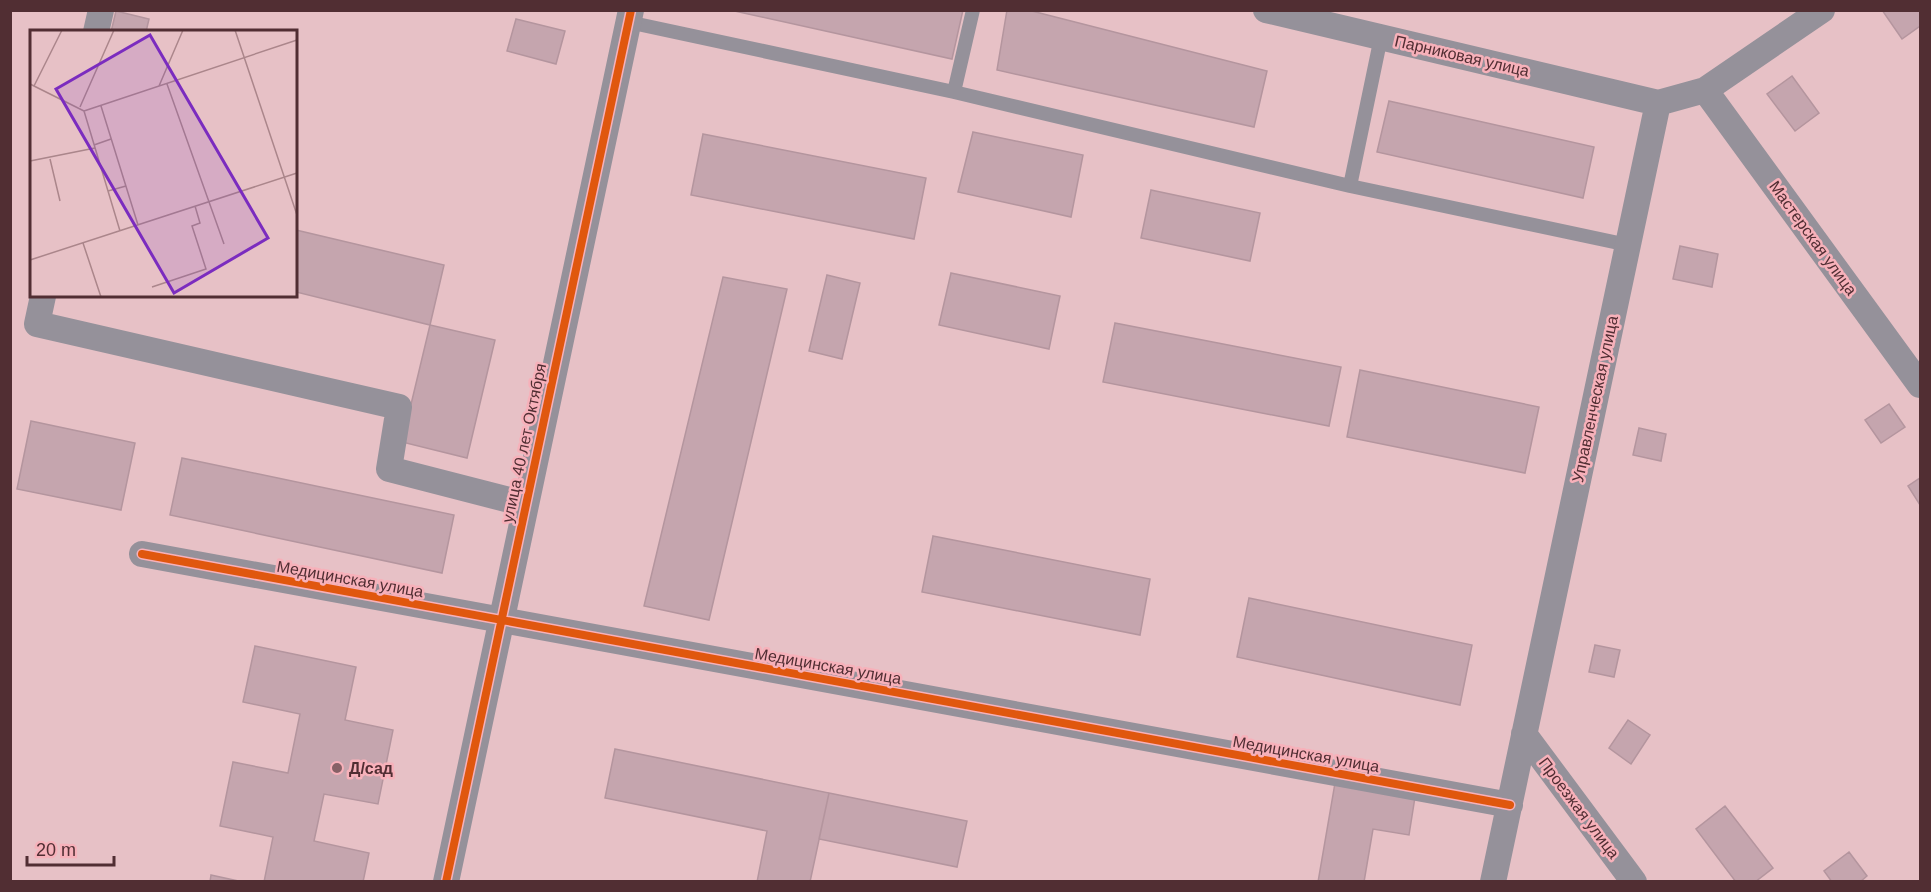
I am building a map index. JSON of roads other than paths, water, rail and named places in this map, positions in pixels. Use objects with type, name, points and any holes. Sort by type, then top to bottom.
[{"type":"street","points":[[96,30],[101,10]]},
{"type":"street","name":"Парниковая улица","points":[[1266,10],[1352,20],[1381,37],[1658,103]]},
{"type":"street","points":[[1658,103],[1705,90],[1822,10]]},
{"type":"street","name":"улица 40 лет Октября","points":[[446,882],[629,16]]},
{"type":"street","name":"Мастерская улица","points":[[1705,90],[1920,385]]},
{"type":"street","name":"Управленческая улица","points":[[1493,882],[1658,103]]},
{"type":"street","points":[[43,297],[37,324],[399,406],[389,469],[525,504]]},
{"type":"street","name":"Медицинская улица","points":[[142,554],[1510,805]]},
{"type":"street","name":"Проезжая улица","points":[[1524,734],[1634,882]]},
{"type":"lane","points":[[954,92],[974,10]]},
{"type":"lane","points":[[629,16],[1350,186],[1628,244]]},
{"type":"lane","points":[[1350,186],[1381,37]]},
{"type":"place","name":"Д/сад","points":[[337,768]]}]
